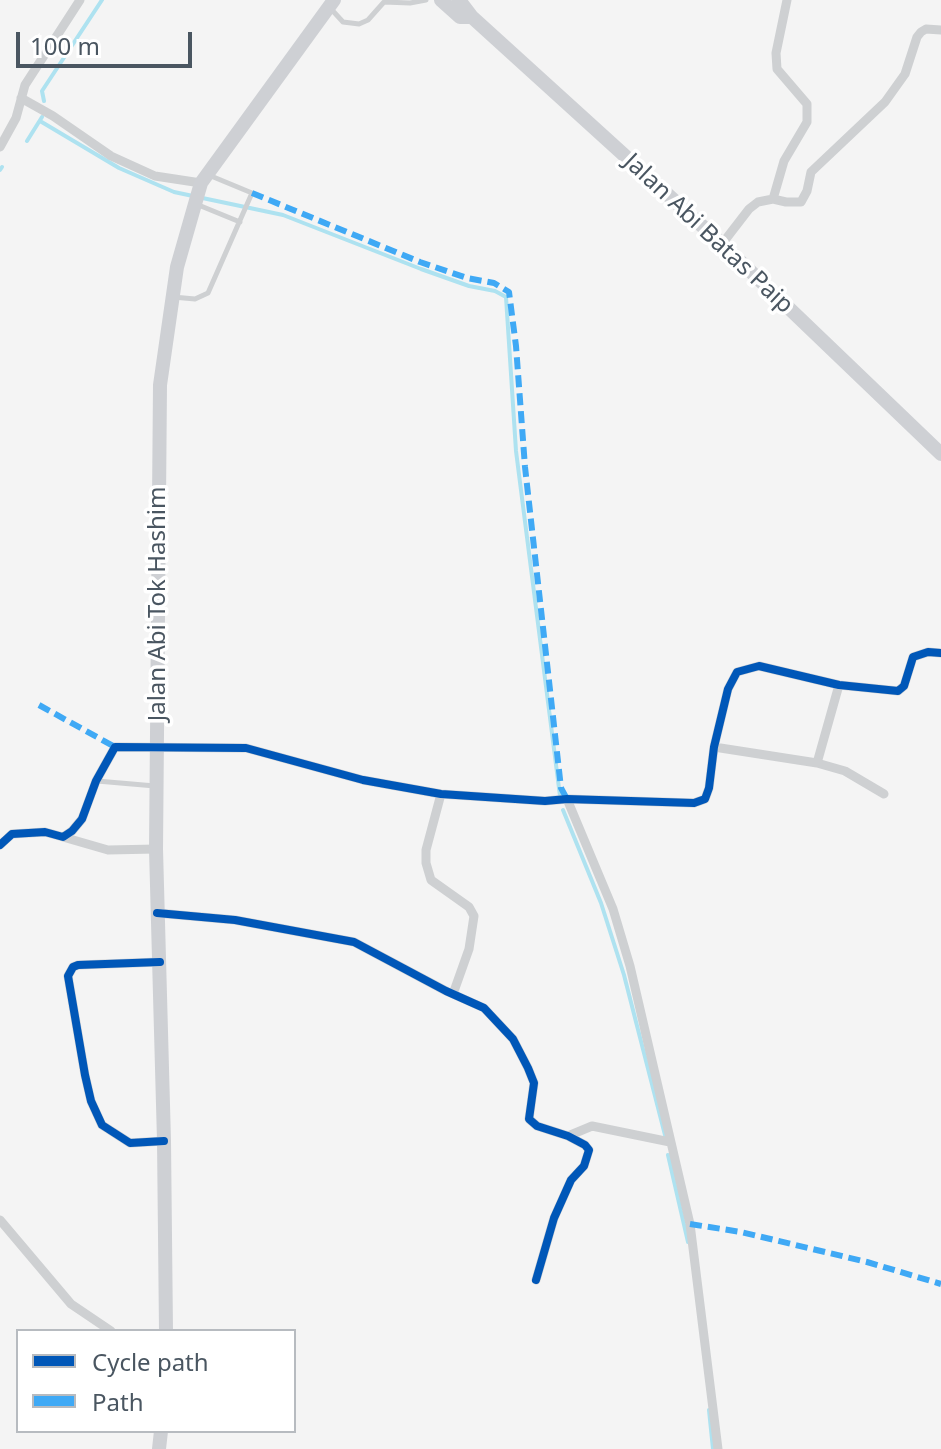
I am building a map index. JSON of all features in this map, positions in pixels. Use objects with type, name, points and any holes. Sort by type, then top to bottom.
[{"type":"main road","name":"Jalan Abi Tok Hashim","points":[[166,1329],[156,849],[160,385],[177,267],[204,178],[329,9],[345,0]]},
{"type":"main road","name":"Jalan Abi Batas Paip","points":[[441,0],[460,17],[472,17]]},
{"type":"main road","name":"Jalan Abi Batas Paip","points":[[459,0],[472,17],[722,244],[941,454]]},
{"type":"street","points":[[0,147],[16,118],[25,85],[80,0]]},
{"type":"street","points":[[773,199],[779,175],[807,122],[808,111],[801,94],[777,69],[776,53],[787,0]]},
{"type":"street","points":[[722,244],[740,217],[758,202],[773,199],[801,202],[811,172],[885,102],[905,74],[921,32],[926,29],[941,30]]},
{"type":"street","points":[[21,98],[111,156],[155,176],[204,178]]},
{"type":"street","points":[[63,837],[82,819],[96,781],[115,747],[246,748],[363,780],[441,794],[545,801],[694,803],[705,799],[709,788],[714,747],[728,689],[737,672],[759,666],[839,685],[898,691],[904,686],[913,657],[928,652],[941,653]]},
{"type":"street","points":[[817,763],[839,685]]},
{"type":"street","points":[[714,747],[817,763],[845,771],[884,794]]},
{"type":"street","points":[[441,794],[426,850],[426,863],[431,880],[469,907],[474,916],[469,949],[453,994]]},
{"type":"street","points":[[567,799],[613,909],[630,966],[693,1245],[718,1449]]},
{"type":"street","points":[[0,845],[12,834],[26,832],[63,837],[108,850],[156,849]]},
{"type":"street","points":[[157,913],[235,920],[354,942],[484,1008],[513,1039],[534,1083],[529,1119],[537,1126],[568,1136],[589,1150],[584,1166],[571,1180],[558,1209],[536,1280]]},
{"type":"street","points":[[160,962],[78,965],[68,976],[85,1075],[91,1101],[102,1125],[130,1143],[164,1141]]},
{"type":"street","points":[[568,1136],[592,1126],[670,1142]]},
{"type":"street","points":[[0,1220],[71,1304],[108,1329]]},
{"type":"lane","points":[[329,9],[343,22],[359,24],[368,20],[384,1],[410,3],[426,0]]},
{"type":"lane","points":[[173,297],[195,299],[208,293],[252,193],[204,178]]},
{"type":"lane","points":[[195,203],[240,222]]},
{"type":"lane","points":[[96,781],[157,786]]},
{"type":"waterway","points":[[44,101],[42,91],[102,0]]},
{"type":"waterway","points":[[27,141],[42,117]]},
{"type":"waterway","points":[[40,121],[119,168],[174,192],[283,215],[421,269],[506,297],[516,451],[560,796]]},
{"type":"waterway","points":[[563,810],[601,903],[624,975],[665,1135]]},
{"type":"waterway","points":[[668,1155],[688,1242]]},
{"type":"waterway","points":[[709,1410],[713,1449]]},
{"type":"marked path","points":[[252,193],[420,262],[467,278],[494,283],[509,292],[561,788],[567,799]]},
{"type":"marked path","points":[[39,705],[115,747]]},
{"type":"marked path","points":[[690,1224],[741,1232],[867,1262],[941,1284]]},
{"type":"cycle path","points":[[0,845],[12,834],[45,832],[63,837],[72,831],[82,819],[96,781],[115,747],[246,748],[363,780],[441,794],[545,801],[694,803],[705,799],[709,788],[714,747],[728,689],[737,672],[759,666],[839,685],[898,691],[904,686],[913,657],[928,652],[941,653]]},
{"type":"cycle path","points":[[157,913],[235,920],[354,942],[484,1008],[513,1039],[528,1068],[534,1083],[529,1119],[537,1126],[568,1136],[589,1150],[584,1166],[571,1180],[554,1218],[536,1280]]},
{"type":"cycle path","points":[[160,962],[78,965],[68,976],[85,1075],[91,1101],[102,1125],[130,1143],[164,1141]]}]
